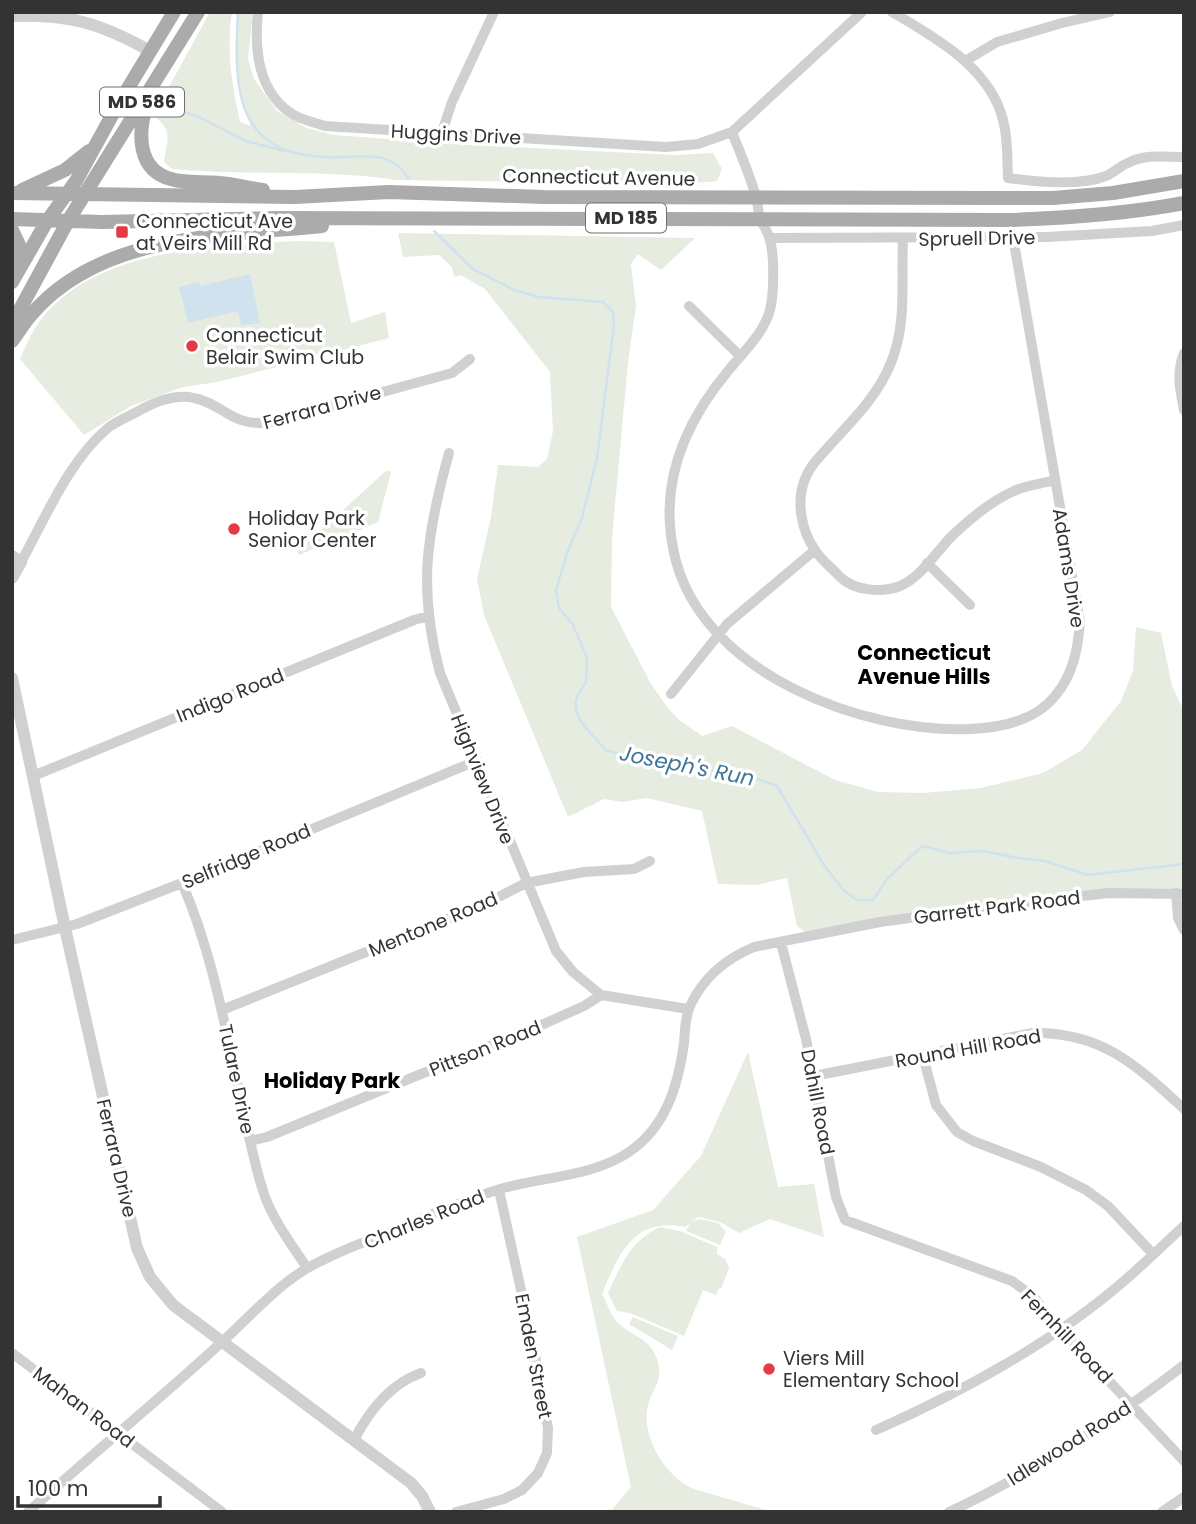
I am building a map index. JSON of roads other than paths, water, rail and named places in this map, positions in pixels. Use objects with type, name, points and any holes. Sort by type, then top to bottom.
[{"type":"main road","name":"MD 586","points":[[16,277],[173,12]]},
{"type":"main road","name":"MD 586","points":[[12,324],[68,222],[198,12]]},
{"type":"main road","points":[[151,87],[140,139],[147,161],[158,172],[171,179],[221,183],[295,197]]},
{"type":"main road","points":[[12,192],[65,170],[93,148]]},
{"type":"main road","name":"Connecticut Avenue","points":[[12,192],[295,197],[389,192],[544,197],[1053,198],[1114,193],[1184,181]]},
{"type":"main road","name":"Connecticut Avenue","points":[[12,219],[68,222],[277,218],[1059,219],[1142,211],[1184,203]]},
{"type":"main road","points":[[12,341],[31,314],[56,291],[95,267],[123,255],[163,244],[210,237],[413,218]]},
{"type":"main road","points":[[12,230],[19,246],[16,277]]},
{"type":"street","name":"Huggins Drive","points":[[258,12],[255,37],[258,62],[265,81],[277,99],[294,115],[325,126],[666,147],[698,144],[733,132]]},
{"type":"street","points":[[442,132],[452,102],[494,12]]},
{"type":"street","points":[[733,132],[862,12]]},
{"type":"street","points":[[892,12],[926,32],[965,61],[989,90],[1001,112],[1007,138],[1008,178],[1028,181],[1083,180],[1107,175],[1142,157],[1184,157]]},
{"type":"street","points":[[965,61],[998,42],[1062,17],[1110,12]]},
{"type":"street","points":[[12,16],[43,15],[81,20],[118,33],[150,51]]},
{"type":"street","name":"Adams Drive","points":[[733,132],[756,197],[760,218],[770,238],[773,267],[770,309],[761,331],[709,393],[694,418],[682,445],[668,500],[668,522],[676,563],[695,604],[718,634],[751,662],[789,687],[827,705],[913,727],[951,730],[1005,725],[1044,707],[1056,696],[1075,662],[1080,622],[1013,237]]},
{"type":"street","name":"Spruell Drive","points":[[770,238],[1047,237],[1152,231],[1184,225]]},
{"type":"street","points":[[903,239],[901,318],[893,360],[865,406],[811,466],[804,481],[800,503],[804,528],[815,550],[844,580],[866,590],[882,590],[901,585],[989,504],[1015,490],[1055,480]]},
{"type":"street","points":[[689,306],[740,356]]},
{"type":"street","points":[[1184,354],[1179,365],[1179,383],[1184,410]]},
{"type":"street","name":"Ferrara Drive","points":[[12,578],[17,559],[88,448],[111,426],[148,406],[182,397],[196,398],[238,420],[253,424],[269,423],[452,373],[470,359]]},
{"type":"street","name":"Highview Drive","points":[[450,453],[434,509],[425,583],[428,616],[440,673],[556,951],[573,972],[600,995]]},
{"type":"street","points":[[671,694],[726,624],[815,550]]},
{"type":"street","points":[[927,563],[970,606]]},
{"type":"street","name":"Indigo Road","points":[[33,776],[428,616]]},
{"type":"street","name":"Ferrara Drive","points":[[12,678],[137,1248],[150,1277],[173,1305],[411,1483],[430,1512]]},
{"type":"street","name":"Selfridge Road","points":[[12,940],[65,929],[476,761]]},
{"type":"street","name":"Mentone Road","points":[[222,1010],[485,904],[526,883],[584,872],[634,869],[650,861]]},
{"type":"street","name":"Tulare Drive","points":[[182,883],[197,918],[222,1010],[250,1141],[265,1196],[307,1268]]},
{"type":"street","name":"Garrett Park Road","points":[[781,943],[880,922],[1109,893],[1180,894],[1178,918],[1184,930]]},
{"type":"street","name":"Charles Road","points":[[28,1512],[100,1446],[307,1268],[451,1206],[499,1189],[601,1166],[627,1154],[646,1139],[662,1120],[670,1104],[683,1047],[688,1009],[705,981],[723,963],[754,947],[781,943]]},
{"type":"street","name":"Dahill Road","points":[[781,943],[814,1076],[836,1197],[845,1220],[884,1234]]},
{"type":"street","points":[[600,995],[688,1009]]},
{"type":"street","name":"Pittson Road","points":[[250,1141],[267,1137],[546,1023],[584,1006],[600,995]]},
{"type":"street","name":"Round Hill Road","points":[[814,1076],[1033,1033],[1068,1035],[1120,1054],[1184,1109]]},
{"type":"street","points":[[923,1056],[936,1105],[957,1132],[973,1141],[1041,1167],[1086,1190],[1108,1206],[1153,1254]]},
{"type":"street","name":"Emden Street","points":[[456,1512],[504,1500],[522,1490],[538,1472],[547,1453],[548,1428],[499,1189]]},
{"type":"street","points":[[876,1430],[932,1406],[1062,1328],[1123,1282],[1184,1226]]},
{"type":"street","name":"Fernhill Road","points":[[884,1234],[1012,1281],[1034,1297],[1048,1316],[1184,1461]]},
{"type":"street","name":"Mahan Road","points":[[12,1352],[222,1512]]},
{"type":"street","name":"Idlewood Road","points":[[949,1512],[1049,1460],[1133,1405],[1184,1365]]},
{"type":"street","points":[[354,1440],[391,1388],[404,1379],[421,1373]]},
{"type":"street","points":[[1161,1512],[1184,1497]]},
{"type":"water","points":[[250,274],[260,323],[241,325],[238,311],[188,323],[179,287],[199,282],[200,286]]},
{"type":"waterway","name":"Joseph's Run","points":[[238,12],[237,71],[241,96],[249,118],[262,135],[281,148],[307,155],[379,157],[395,164],[408,178]]},
{"type":"waterway","points":[[173,109],[197,116],[246,141],[284,151]]},
{"type":"waterway","name":"Joseph's Run","points":[[434,231],[473,269],[514,290],[539,297],[603,302],[613,312],[614,325],[597,458],[582,518],[568,550],[556,590],[559,608],[573,625],[587,658],[586,683],[579,693],[576,711],[585,727],[605,750],[677,766],[747,775],[777,786],[824,865],[843,890],[857,900],[873,900],[887,879],[922,846],[950,853],[983,851],[1045,861],[1088,875],[1184,864]]},
{"type":"place","name":"Connecticut Ave at Veirs Mill Rd","points":[[122,232]]},
{"type":"place","name":"Connecticut Belair Swim Club","points":[[192,346]]},
{"type":"place","name":"Holiday Park Senior Center","points":[[234,529]]},
{"type":"place","name":"Viers Mill Elementary School","points":[[769,1369]]},
{"type":"district","name":"Connecticut Avenue Hills","points":[[924,665]]},
{"type":"district","name":"Holiday Park","points":[[332,1081]]}]
